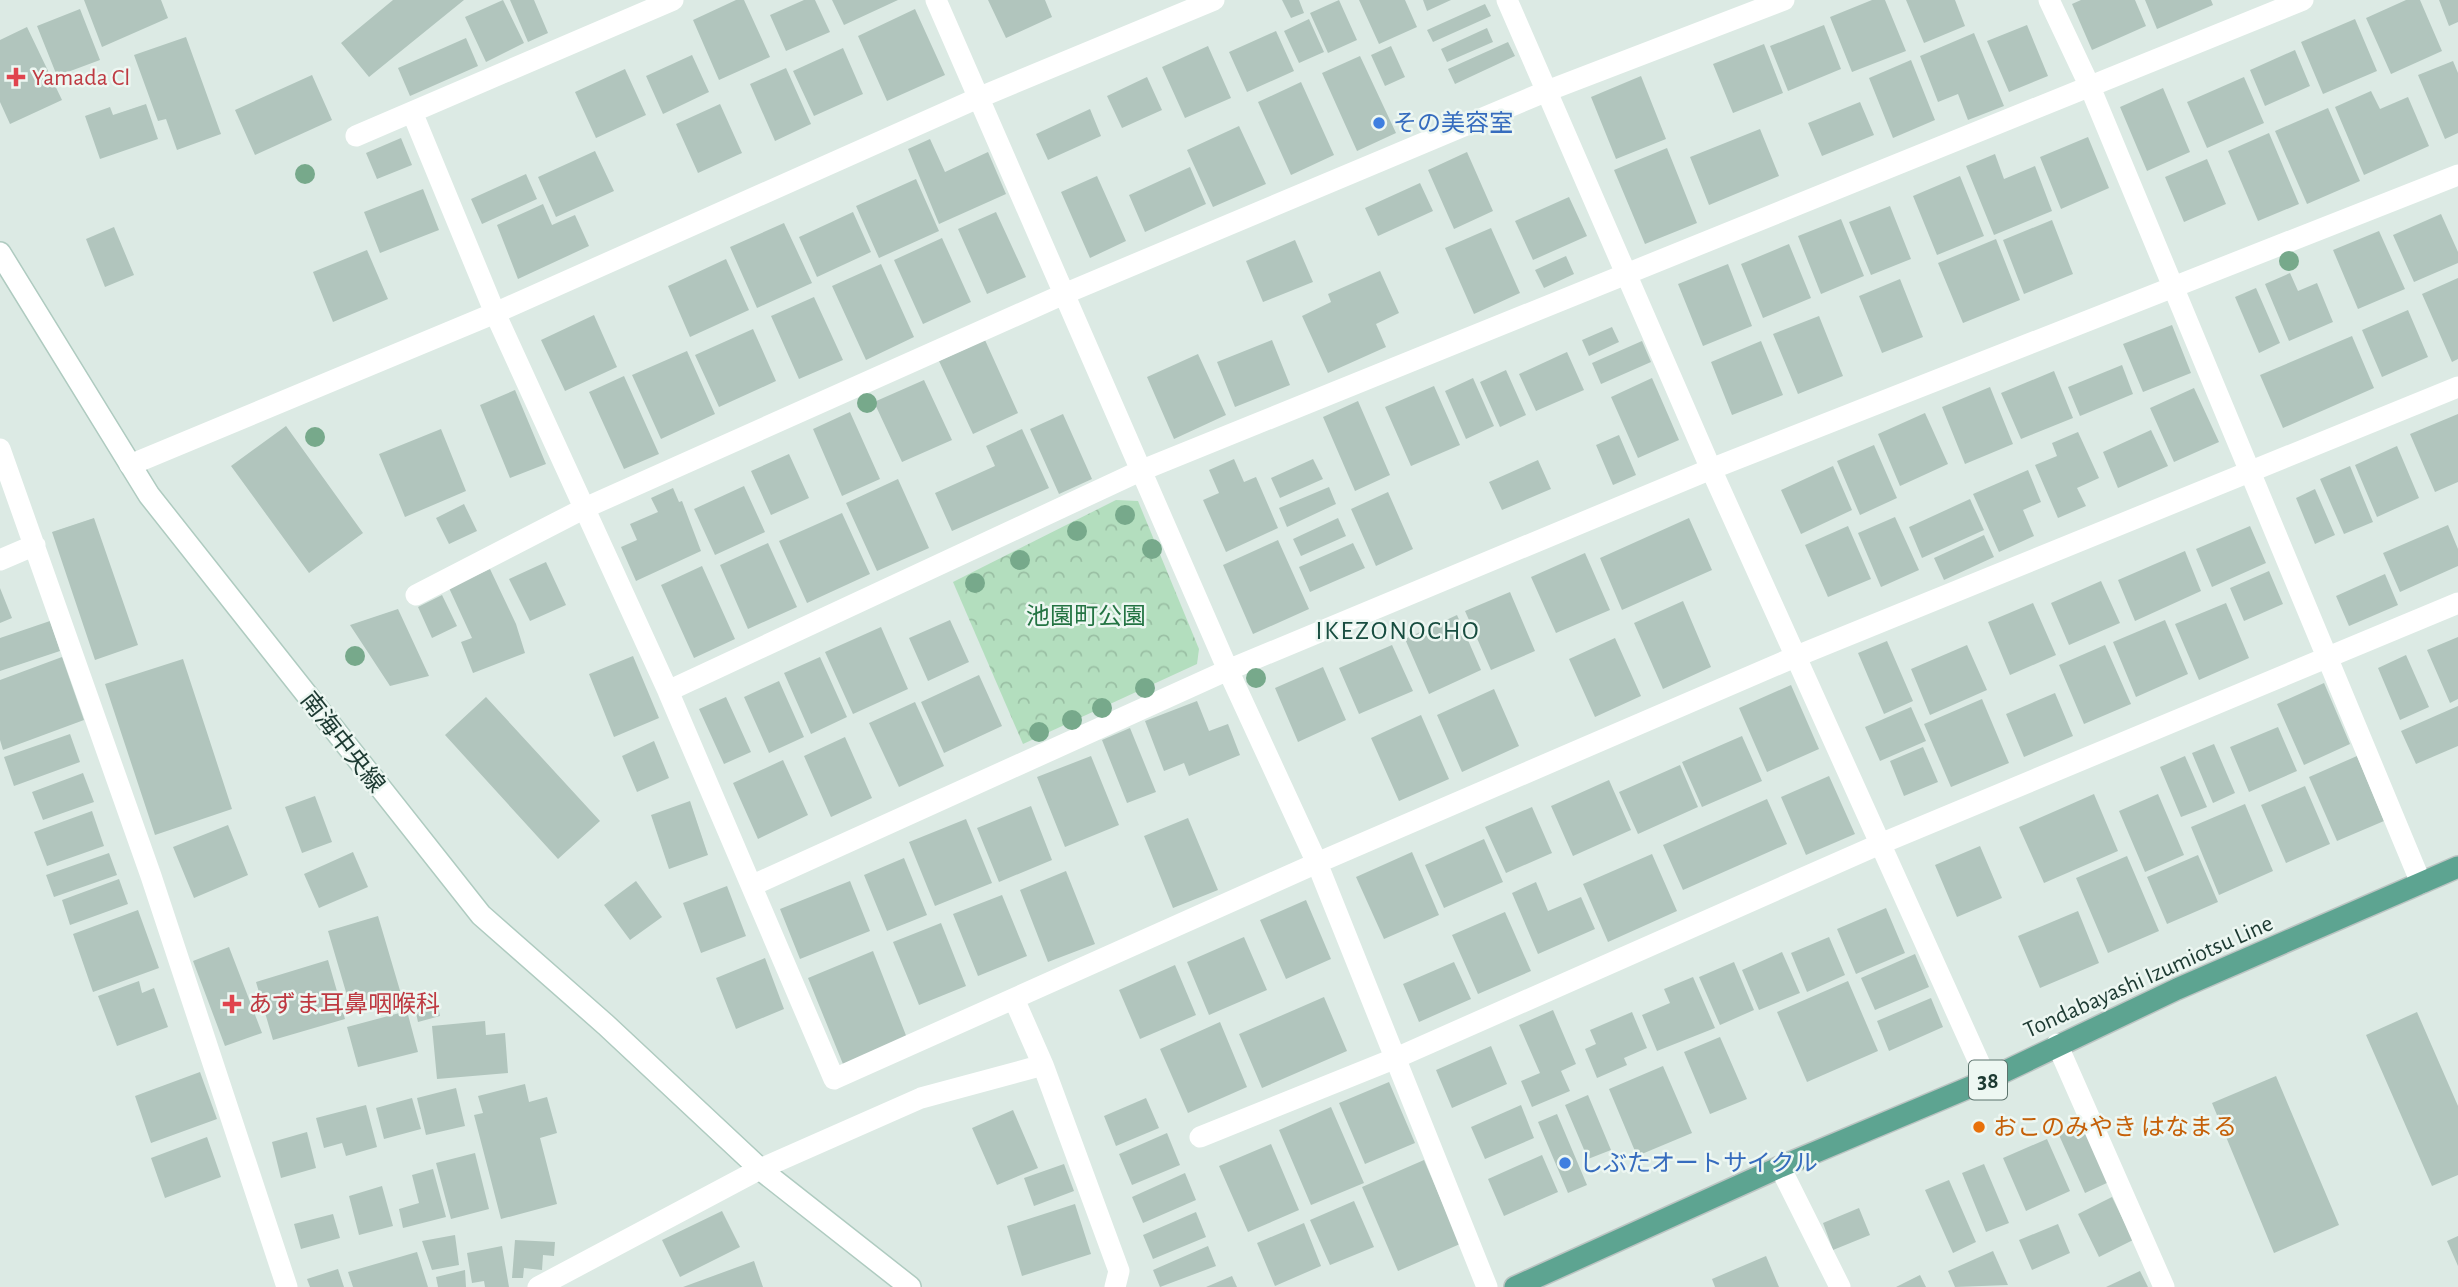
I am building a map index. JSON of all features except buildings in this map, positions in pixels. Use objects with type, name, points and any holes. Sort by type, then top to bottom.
[{"type":"main road","name":"Tondabayashi Izumiotsu Line","points":[[1515,1287],[1780,1167],[1987,1080],[2057,1044],[2458,867]]},
{"type":"street","points":[[356,136],[673,0]]},
{"type":"street","points":[[936,0],[1140,471],[1317,863],[1487,1287]]},
{"type":"street","points":[[130,465],[495,313],[978,98],[1214,0]]},
{"type":"street","points":[[1507,0],[1629,274],[1710,469],[1987,1080]]},
{"type":"street","points":[[416,595],[587,507],[1064,294],[1548,92],[1784,0]]},
{"type":"street","points":[[2049,0],[2090,87],[2421,883]]},
{"type":"street","points":[[668,691],[1140,471],[2303,0]]},
{"type":"street","points":[[412,112],[495,313],[587,507],[753,885],[834,1079],[1317,863],[1797,656],[2250,474],[2458,387]]},
{"type":"street","points":[[753,885],[1228,670],[1710,469],[2458,175]]},
{"type":"street","name":"南海中央線","points":[[0,253],[130,465],[165,516],[481,915],[606,1025],[760,1169],[910,1287]]},
{"type":"street","points":[[0,449],[151,876],[287,1287]]},
{"type":"street","points":[[0,560],[35,545]]},
{"type":"street","points":[[1200,1137],[1396,1059],[1880,844],[2328,660],[2458,603]]},
{"type":"street","points":[[1014,999],[1043,1065],[1119,1271],[1115,1287]]},
{"type":"street","points":[[2057,1044],[2164,1287]]},
{"type":"street","points":[[538,1287],[760,1169],[921,1098],[1043,1065]]},
{"type":"street","points":[[1780,1167],[1840,1287]]},
{"type":"green space","name":"池園町公園","points":[[1116,500],[1138,501],[1199,649],[1197,664],[1023,744],[953,582]]},
{"type":"place","name":"Yamada Cl","points":[[16,77]]},
{"type":"place","name":"その美容室","points":[[1379,123]]},
{"type":"place","name":"あずま耳鼻咽喉科","points":[[232,1004]]},
{"type":"place","name":"おこのみやき はなまる","points":[[1979,1127]]},
{"type":"place","name":"しぶたオートサイクル","points":[[1565,1163]]},
{"type":"district","name":"IKEZONOCHO","points":[[1398,630]]}]
